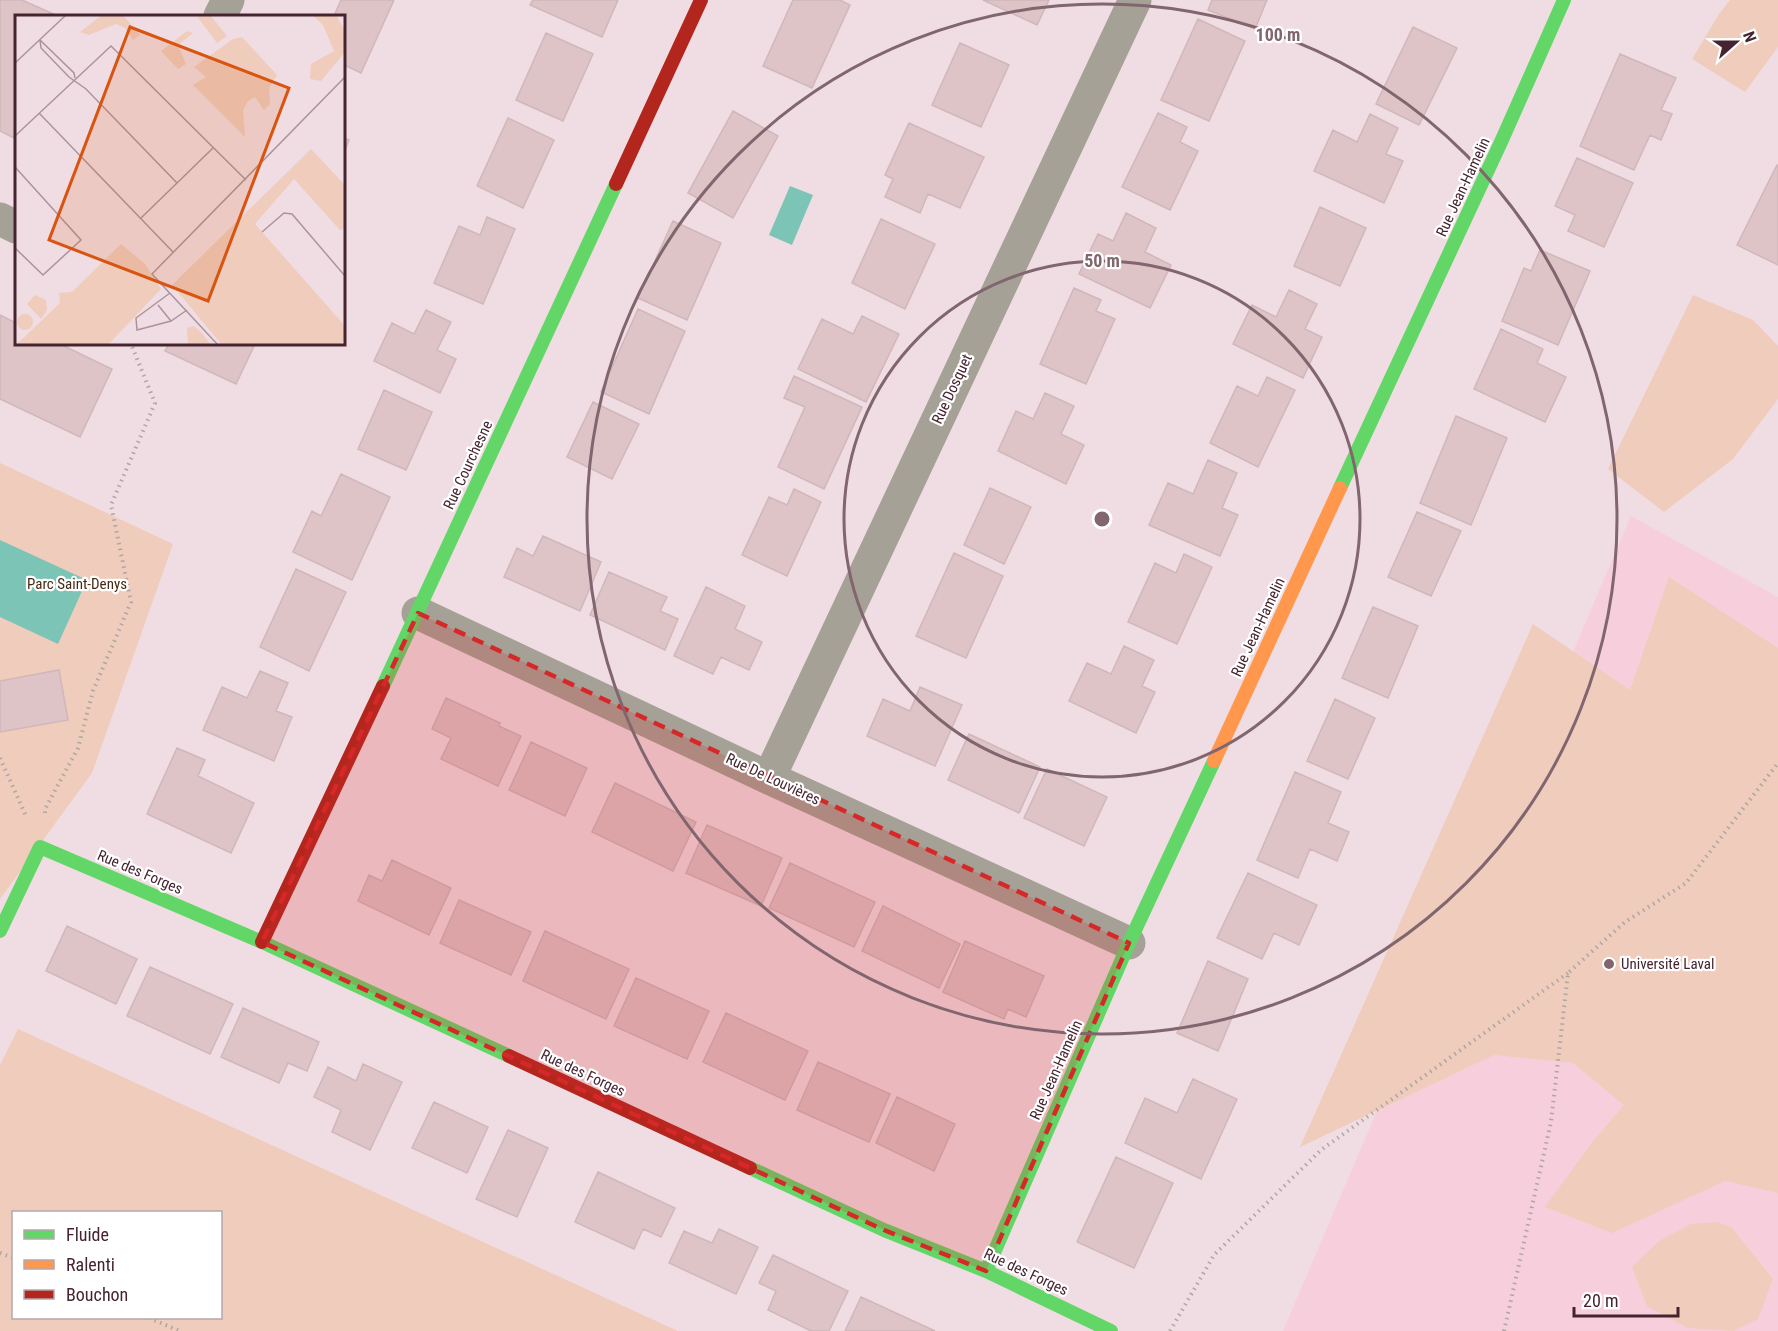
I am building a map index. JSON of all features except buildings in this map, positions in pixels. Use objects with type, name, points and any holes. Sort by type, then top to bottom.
[{"type":"street","points":[[220,15],[228,0]]},
{"type":"street","name":"Rue Courchesne","points":[[262,942],[418,612],[701,0]]},
{"type":"street","name":"Rue Dosquet","points":[[769,778],[1135,0]]},
{"type":"street","name":"Rue Jean-Hamelin","points":[[986,1271],[1129,943],[1502,142],[1564,0]]},
{"type":"street","points":[[0,219],[15,226]]},
{"type":"street","name":"Rue De Louvières","points":[[418,612],[769,778],[1129,943]]},
{"type":"street","points":[[0,930],[40,846]]},
{"type":"street","name":"Rue des Forges","points":[[40,846],[262,942],[884,1230],[986,1271],[1111,1331]]},
{"type":"path","points":[[40,846],[45,809],[78,748],[93,691],[131,602],[111,505],[155,403],[131,345]]},
{"type":"path","points":[[0,758],[40,846]]},
{"type":"path","points":[[1170,1331],[1214,1255],[1321,1150],[1568,973],[1625,922],[1686,883],[1778,763]]},
{"type":"path","points":[[1504,1331],[1551,1122],[1568,973]]},
{"type":"path","points":[[153,1319],[180,1331]]},
{"type":"highlighted area","points":[[418,613],[1129,943],[986,1271],[884,1230],[262,942]]},
{"type":"shaded area","points":[[790,186],[813,195],[792,245],[769,235]]},
{"type":"shaded area","name":"Université Laval","points":[[1631,516],[1778,597],[1778,1331],[1283,1331]]},
{"type":"shaded area","points":[[0,540],[87,580],[58,644],[0,617]]},
{"type":"green space","points":[[1730,0],[1778,0],[1778,47],[1745,92],[1692,59]]},
{"type":"green space","points":[[1693,295],[1753,320],[1778,346],[1778,399],[1733,459],[1664,512],[1608,469]]},
{"type":"green space","name":"Parc Saint-Denys","points":[[0,463],[173,544],[92,773],[0,899]]},
{"type":"green space","points":[[1669,577],[1778,648],[1778,1193],[1725,1181],[1612,1233],[1545,1207],[1590,1145],[1624,1105],[1573,1063],[1494,1055],[1300,1147],[1533,624],[1630,690]]},
{"type":"green space","points":[[18,1029],[678,1331],[0,1331],[0,1065]]},
{"type":"green space","points":[[1718,1222],[1732,1228],[1773,1279],[1758,1319],[1733,1331],[1688,1328],[1647,1306],[1632,1267],[1659,1241],[1691,1224]]},
{"type":"traffic: fast","points":[[1340,488],[1501,142],[1564,0]]},
{"type":"traffic: fast","points":[[383,686],[616,184]]},
{"type":"traffic: fast","points":[[986,1271],[1129,943],[1214,761]]},
{"type":"traffic: fast","points":[[0,931],[40,847],[262,942],[509,1056]]},
{"type":"traffic: fast","points":[[750,1168],[884,1230],[986,1271],[1111,1331]]},
{"type":"traffic: slow","points":[[1214,761],[1340,488]]},
{"type":"traffic: jam","points":[[616,184],[701,0]]},
{"type":"traffic: jam","points":[[262,942],[383,686]]},
{"type":"traffic: jam","points":[[509,1056],[750,1168]]},
{"type":"place","name":"Université Laval","points":[[1609,964]]}]
